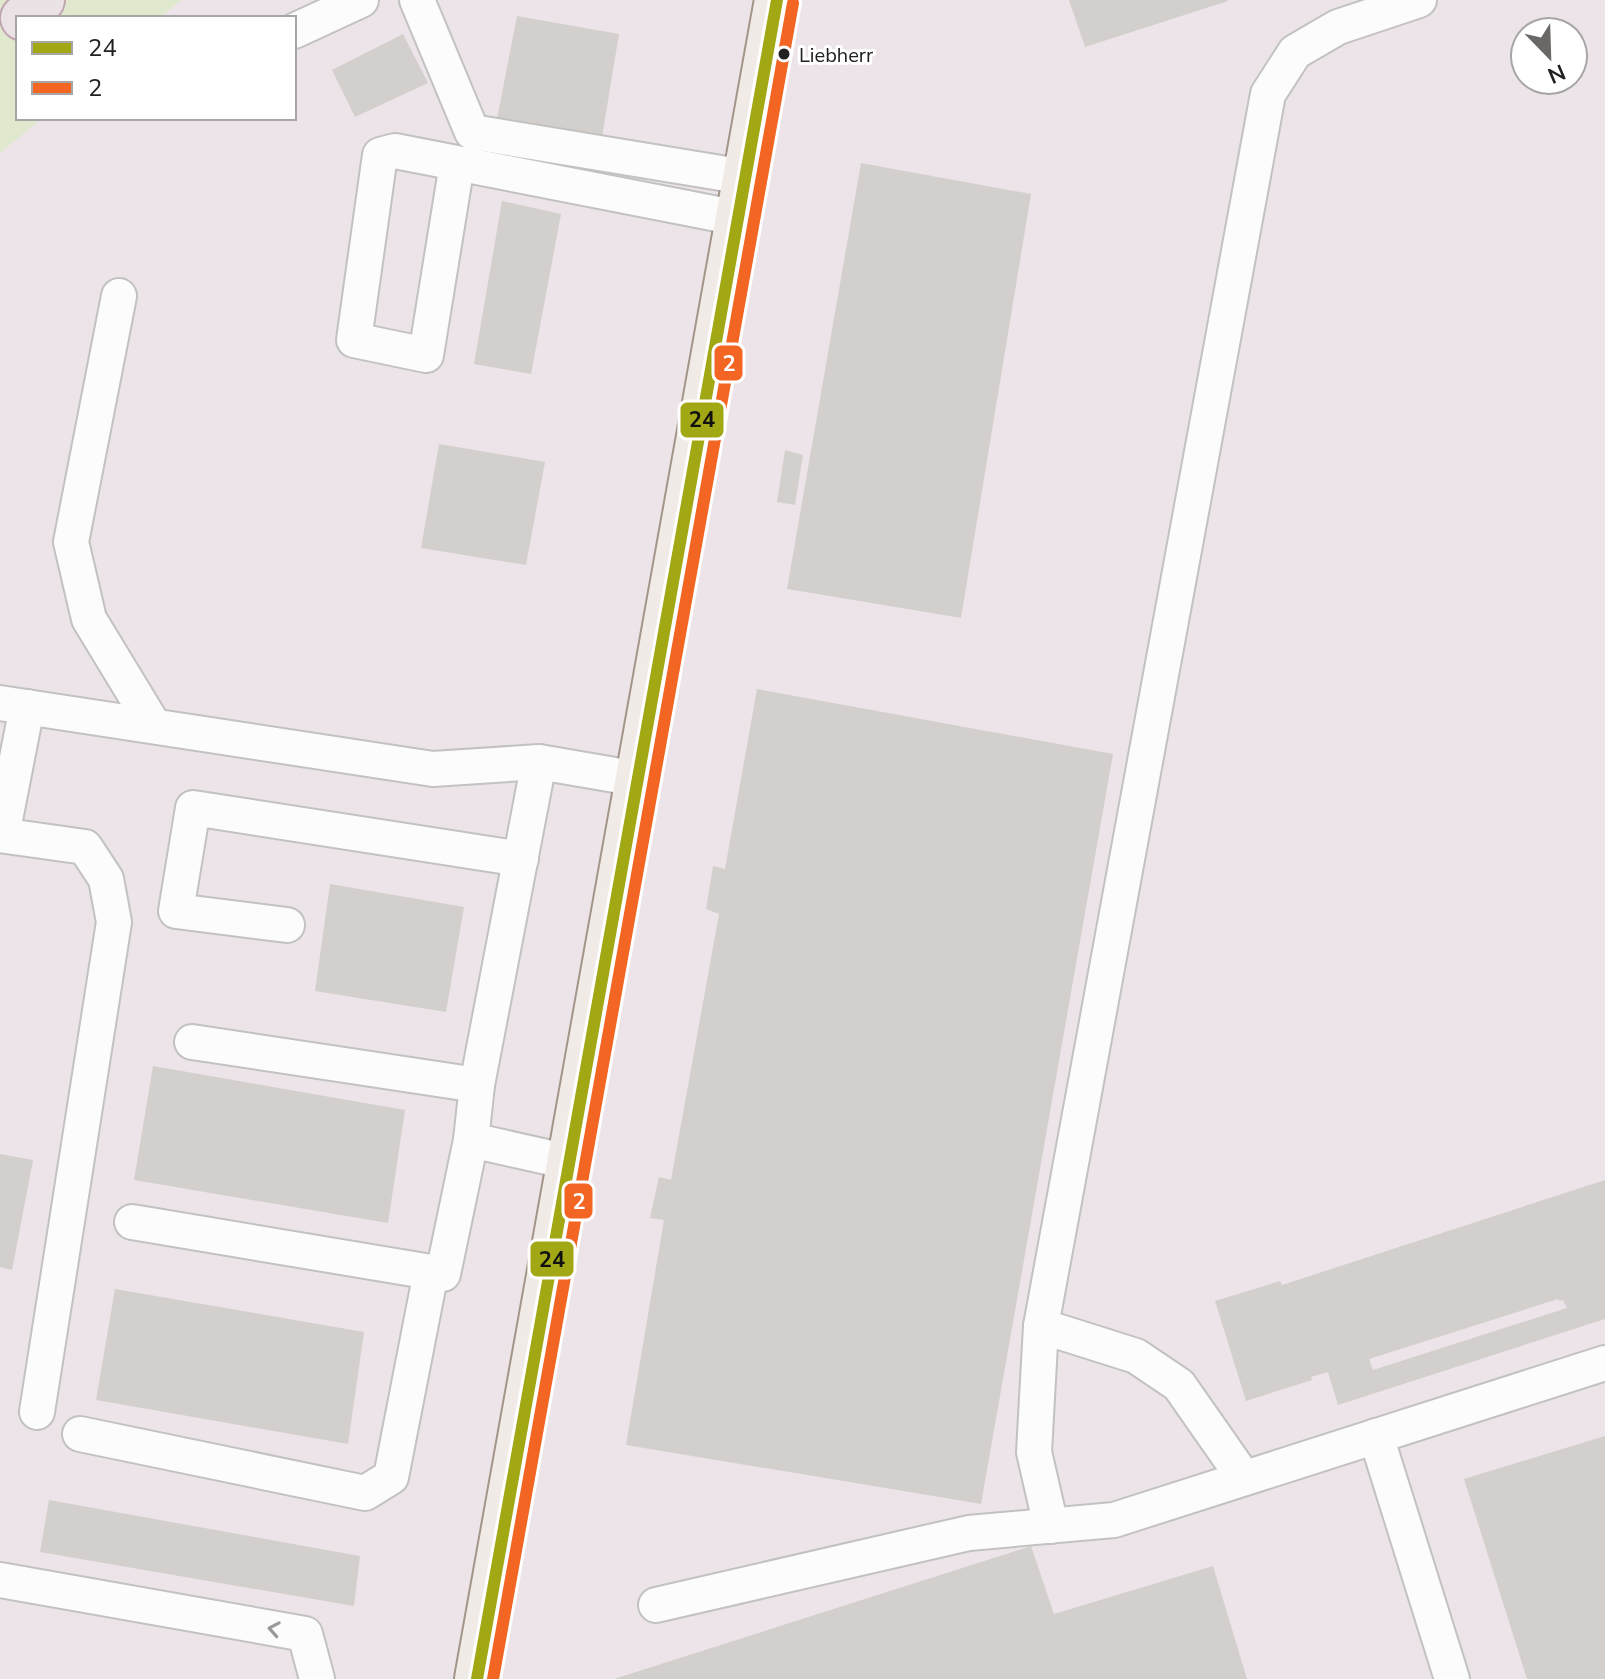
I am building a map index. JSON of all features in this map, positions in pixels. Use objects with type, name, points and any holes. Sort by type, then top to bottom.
[{"type":"highway","points":[[25,16],[42,0]]},
{"type":"highway","points":[[0,39],[16,24]]},
{"type":"main road","points":[[477,1679],[777,0]]},
{"type":"lane","points":[[296,30],[361,0]]},
{"type":"lane","points":[[417,0],[472,132],[742,198]]},
{"type":"lane","points":[[1051,1526],[1034,1452],[1041,1326],[1268,94],[1295,52],[1338,27],[1419,0]]},
{"type":"lane","points":[[457,164],[426,355],[354,340],[380,155],[395,151],[457,164],[742,198]]},
{"type":"lane","points":[[119,296],[71,542],[89,619],[154,726]]},
{"type":"lane","points":[[37,1412],[114,922],[106,879],[85,847],[1,835],[13,705],[433,769],[539,762],[638,779]]},
{"type":"lane","points":[[132,1222],[443,1274],[471,1140],[477,1085],[539,762]]},
{"type":"lane","points":[[287,925],[176,911],[193,808],[521,859]]},
{"type":"lane","points":[[192,1042],[477,1085]]},
{"type":"lane","points":[[471,1140],[569,1162]]},
{"type":"lane","points":[[80,1434],[365,1493],[391,1477],[431,1272]]},
{"type":"lane","points":[[1041,1326],[1136,1356],[1179,1385],[1244,1478]]},
{"type":"lane","points":[[656,1605],[969,1533],[1114,1520],[1605,1363]]},
{"type":"lane","points":[[1376,1436],[1452,1679]]},
{"type":"lane","points":[[0,1580],[305,1634],[317,1679]]},
{"type":"shaded area","points":[[181,0],[1605,0],[1605,1679],[0,1679],[0,153],[40,120],[296,120],[296,16],[162,16]]},
{"type":"green space","points":[[0,0],[181,0],[162,16],[16,16],[16,120],[40,120],[0,153]]},
{"type":"building","points":[[1069,0],[1228,0],[1228,1],[1085,47]]},
{"type":"building","points":[[517,16],[619,34],[602,137],[497,119]]},
{"type":"building","points":[[403,34],[428,83],[355,117],[332,70]]},
{"type":"building","points":[[861,163],[1031,194],[961,618],[787,589]]},
{"type":"building","points":[[502,201],[561,214],[531,374],[474,364]]},
{"type":"building","points":[[439,444],[545,462],[526,565],[421,548]]},
{"type":"building","points":[[785,450],[803,455],[795,505],[777,502]]},
{"type":"building","points":[[757,689],[1113,754],[981,1504],[626,1445],[664,1220],[650,1218],[659,1177],[671,1180],[719,914],[706,909],[713,866],[725,869]]},
{"type":"building","points":[[330,884],[464,907],[446,1012],[315,991]]},
{"type":"building","points":[[153,1066],[405,1110],[388,1223],[134,1180]]},
{"type":"building","points":[[0,1154],[33,1160],[12,1270],[0,1267]]},
{"type":"building","points":[[1605,1180],[1605,1319],[1338,1405],[1328,1372],[1246,1401],[1215,1301],[1280,1281],[1282,1285]],"holes":[[[1563,1300],[1567,1308],[1373,1370],[1369,1359]]]},
{"type":"building","points":[[115,1289],[364,1332],[348,1444],[96,1400]]},
{"type":"building","points":[[1605,1436],[1605,1679],[1527,1679],[1464,1479]]},
{"type":"building","points":[[49,1500],[360,1556],[354,1606],[40,1552]]},
{"type":"building","points":[[1031,1546],[1054,1614],[1213,1566],[1247,1679],[614,1679]]},
{"type":"transit line","name":"24","points":[[477,1679],[777,0]]},
{"type":"transit line","name":"2","points":[[493,1679],[793,3]]},
{"type":"place","name":"Liebherr","points":[[784,54]]}]
